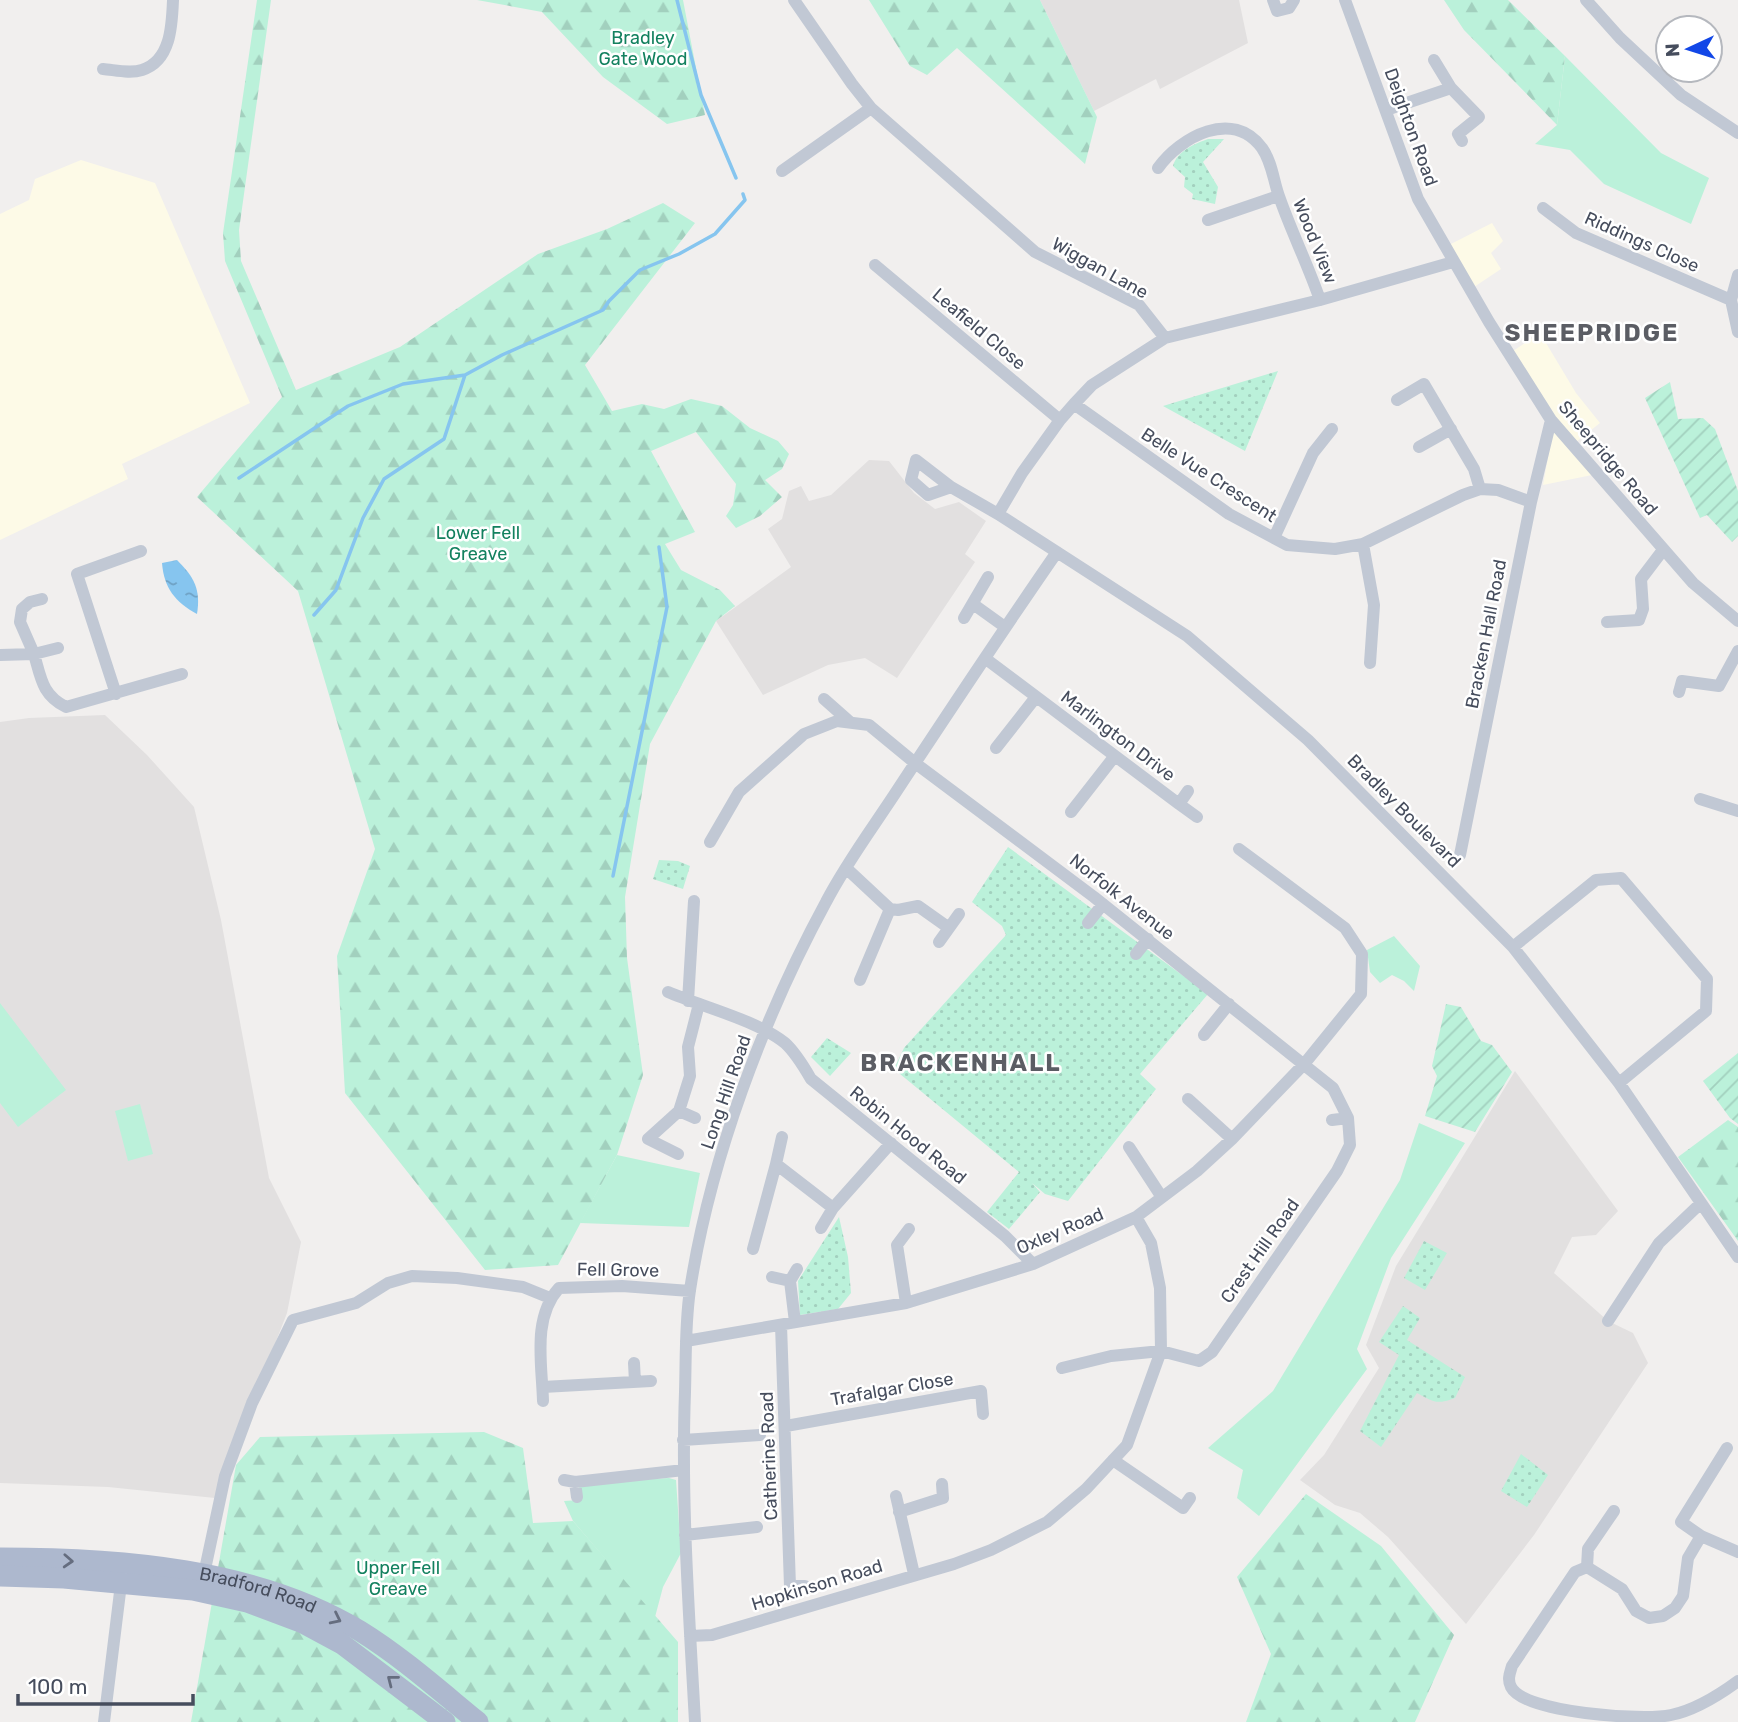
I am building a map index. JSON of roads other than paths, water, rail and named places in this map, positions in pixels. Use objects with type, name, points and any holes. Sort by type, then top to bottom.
[{"type":"main road","name":"Bradford Road","points":[[0,1558],[130,1565],[204,1574],[259,1587],[310,1606],[360,1631],[400,1659],[478,1722]]},
{"type":"main road","name":"Bradford Road","points":[[0,1576],[193,1590],[247,1602],[303,1623],[352,1650],[446,1722]]},
{"type":"street","points":[[103,69],[130,72],[143,70],[157,58],[168,44],[173,0]]},
{"type":"street","name":"Wiggan Lane","points":[[794,0],[871,108],[1035,253],[1139,305],[1165,338]]},
{"type":"street","points":[[1273,0],[1277,11],[1289,8],[1294,0]]},
{"type":"street","name":"Deighton Road","points":[[1346,0],[1419,199],[1454,261]]},
{"type":"street","points":[[1586,0],[1620,38],[1681,95],[1738,133]]},
{"type":"street","points":[[1434,60],[1451,88],[1482,121],[1458,134],[1462,141]]},
{"type":"street","points":[[1386,110],[1451,88]]},
{"type":"street","points":[[782,171],[871,108]]},
{"type":"street","name":"Wood View","points":[[1158,169],[1169,152],[1192,136],[1216,130],[1239,130],[1260,145],[1270,162],[1278,196],[1320,300]]},
{"type":"street","name":"Wood View","points":[[1208,219],[1278,196]]},
{"type":"street","name":"Riddings Close","points":[[1543,208],[1576,233],[1731,300]]},
{"type":"street","points":[[998,513],[1022,473],[1074,404],[1093,385],[1165,338],[1320,300],[1454,261]]},
{"type":"street","name":"Sheepridge Road","points":[[1454,261],[1551,420],[1693,583],[1738,621]]},
{"type":"street","name":"Leafield Close","points":[[875,265],[1060,420]]},
{"type":"street","points":[[1738,275],[1731,300],[1738,332]]},
{"type":"street","points":[[1397,400],[1424,384],[1474,469],[1480,489],[1498,490],[1531,502]]},
{"type":"street","name":"Belle Vue Crescent","points":[[1074,404],[1228,514],[1287,545],[1335,549],[1363,544],[1480,489]]},
{"type":"street","name":"Bracken Hall Road","points":[[1460,855],[1531,502],[1551,420]]},
{"type":"street","points":[[1273,538],[1313,453],[1332,429]]},
{"type":"street","points":[[1419,447],[1451,429]]},
{"type":"street","name":"Bradley Boulevard","points":[[951,487],[998,513],[1187,636],[1308,740],[1513,947],[1619,1083],[1738,1257]]},
{"type":"street","points":[[1363,544],[1374,605],[1370,663]]},
{"type":"street","points":[[1607,622],[1639,620],[1643,609],[1641,579],[1663,550]]},
{"type":"street","points":[[116,694],[77,574],[141,551]]},
{"type":"street","name":"Long Hill Road","points":[[695,1722],[685,1535],[683,1440],[686,1341],[690,1291],[710,1199],[732,1122],[785,984],[826,900],[1057,552]]},
{"type":"street","points":[[964,618],[988,577]]},
{"type":"street","points":[[41,599],[30,602],[22,609],[20,622],[51,699],[66,707],[182,674]]},
{"type":"street","points":[[973,604],[1005,627]]},
{"type":"street","points":[[0,655],[34,654],[58,648]]},
{"type":"street","points":[[1682,681],[1719,686],[1738,651]]},
{"type":"street","name":"Marlington Drive","points":[[986,659],[1197,817]]},
{"type":"street","name":"Marlington Drive","points":[[996,748],[1036,697]]},
{"type":"street","points":[[824,699],[850,723]]},
{"type":"street","points":[[710,842],[739,792],[804,734],[837,721],[850,723]]},
{"type":"street","name":"Norfolk Avenue","points":[[850,723],[869,725],[1305,1063]]},
{"type":"street","points":[[1071,812],[1114,757]]},
{"type":"street","name":"Marlington Drive","points":[[1179,804],[1188,791]]},
{"type":"street","points":[[1700,799],[1738,811]]},
{"type":"street","name":"Oxley Road","points":[[686,1341],[906,1303],[1032,1264],[1136,1217],[1233,1139],[1305,1063],[1361,994],[1362,954],[1345,928],[1239,849]]},
{"type":"street","points":[[846,868],[890,909],[918,906],[949,928]]},
{"type":"street","points":[[1513,947],[1596,880],[1622,878],[1707,979],[1706,1011],[1619,1083]]},
{"type":"street","points":[[678,1154],[648,1139],[679,1111],[690,1076],[688,1046],[693,1003],[694,901]]},
{"type":"street","points":[[1088,923],[1103,904]]},
{"type":"street","points":[[860,980],[890,909]]},
{"type":"street","points":[[939,942],[959,914]]},
{"type":"street","points":[[1136,954],[1148,939]]},
{"type":"street","name":"Robin Hood Road","points":[[668,992],[766,1030],[786,1044],[811,1079],[1005,1236],[1032,1264]]},
{"type":"street","points":[[1204,1035],[1208,1021],[1229,1004]]},
{"type":"street","name":"Crest Hill Road","points":[[1062,1368],[1074,1359],[1161,1352],[1199,1361],[1212,1352],[1337,1171],[1350,1145],[1348,1118],[1333,1088],[1305,1063]]},
{"type":"street","points":[[1188,1099],[1233,1139]]},
{"type":"street","points":[[679,1111],[695,1118]]},
{"type":"street","points":[[1332,1120],[1348,1118]]},
{"type":"street","points":[[753,1249],[782,1138]]},
{"type":"street","points":[[821,1228],[833,1208],[891,1143]]},
{"type":"street","points":[[1129,1147],[1161,1196]]},
{"type":"street","points":[[776,1164],[833,1208]]},
{"type":"street","points":[[1608,1321],[1659,1243],[1701,1203]]},
{"type":"street","name":"Hopkinson Road","points":[[691,1636],[712,1635],[927,1571],[952,1557],[991,1550],[1047,1522],[1086,1489],[1127,1445],[1161,1352],[1160,1288],[1152,1243],[1136,1217]]},
{"type":"street","points":[[906,1303],[897,1245],[909,1229]]},
{"type":"street","points":[[794,1322],[790,1281],[797,1269]]},
{"type":"street","points":[[204,1574],[225,1476],[251,1403],[293,1320],[356,1303],[388,1283],[412,1276],[457,1278],[523,1287],[550,1298],[541,1334],[543,1401]]},
{"type":"street","points":[[772,1277],[790,1281]]},
{"type":"street","name":"Fell Grove","points":[[550,1298],[559,1288],[565,1287],[622,1286],[690,1291]]},
{"type":"street","name":"Catherine Road","points":[[780,1325],[792,1610]]},
{"type":"street","points":[[634,1363],[635,1382]]},
{"type":"street","points":[[543,1387],[651,1381]]},
{"type":"street","name":"Trafalgar Close","points":[[786,1426],[981,1391],[983,1415]]},
{"type":"street","points":[[683,1440],[760,1435]]},
{"type":"street","points":[[1727,1448],[1681,1522],[1701,1536],[1738,1552]]},
{"type":"street","points":[[1114,1460],[1183,1508]]},
{"type":"street","points":[[577,1497],[569,1481],[684,1470]]},
{"type":"street","points":[[899,1512],[943,1498],[942,1484]]},
{"type":"street","points":[[896,1496],[914,1574]]},
{"type":"street","points":[[1587,1567],[1588,1549],[1614,1511]]},
{"type":"street","points":[[685,1535],[744,1535],[757,1527]]},
{"type":"street","points":[[1587,1567],[1622,1589],[1636,1611],[1649,1618],[1662,1616],[1675,1608],[1683,1595],[1688,1558],[1701,1536]]},
{"type":"street","points":[[1587,1567],[1575,1572],[1512,1666],[1508,1676],[1511,1688],[1520,1695],[1543,1704],[1581,1713],[1631,1718],[1672,1715],[1704,1703],[1738,1681]]},
{"type":"street","points":[[104,1722],[121,1584]]},
{"type":"street","points":[[790,1586],[805,1586]]},
{"type":"water","points":[[177,560],[195,584],[198,597],[197,614],[177,599],[165,580],[162,563]]},
{"type":"waterway","points":[[677,0],[701,95],[736,178]]},
{"type":"waterway","points":[[314,615],[336,590],[363,518],[384,479],[444,439],[465,375],[502,355],[603,310],[640,270],[679,254],[715,234],[745,200],[743,194]]},
{"type":"waterway","points":[[239,478],[348,406],[403,384],[465,375]]},
{"type":"waterway","points":[[613,876],[667,607],[659,547]]},
{"type":"district","name":"SHEEPRIDGE","points":[[1592,333]]},
{"type":"district","name":"BRACKENHALL","points":[[961,1063]]},
{"type":"park label","name":"Bradley Gate Wood","points":[[643,48]]},
{"type":"park label","name":"Lower Fell Greave","points":[[478,543]]},
{"type":"park label","name":"Upper Fell Greave","points":[[398,1578]]}]
